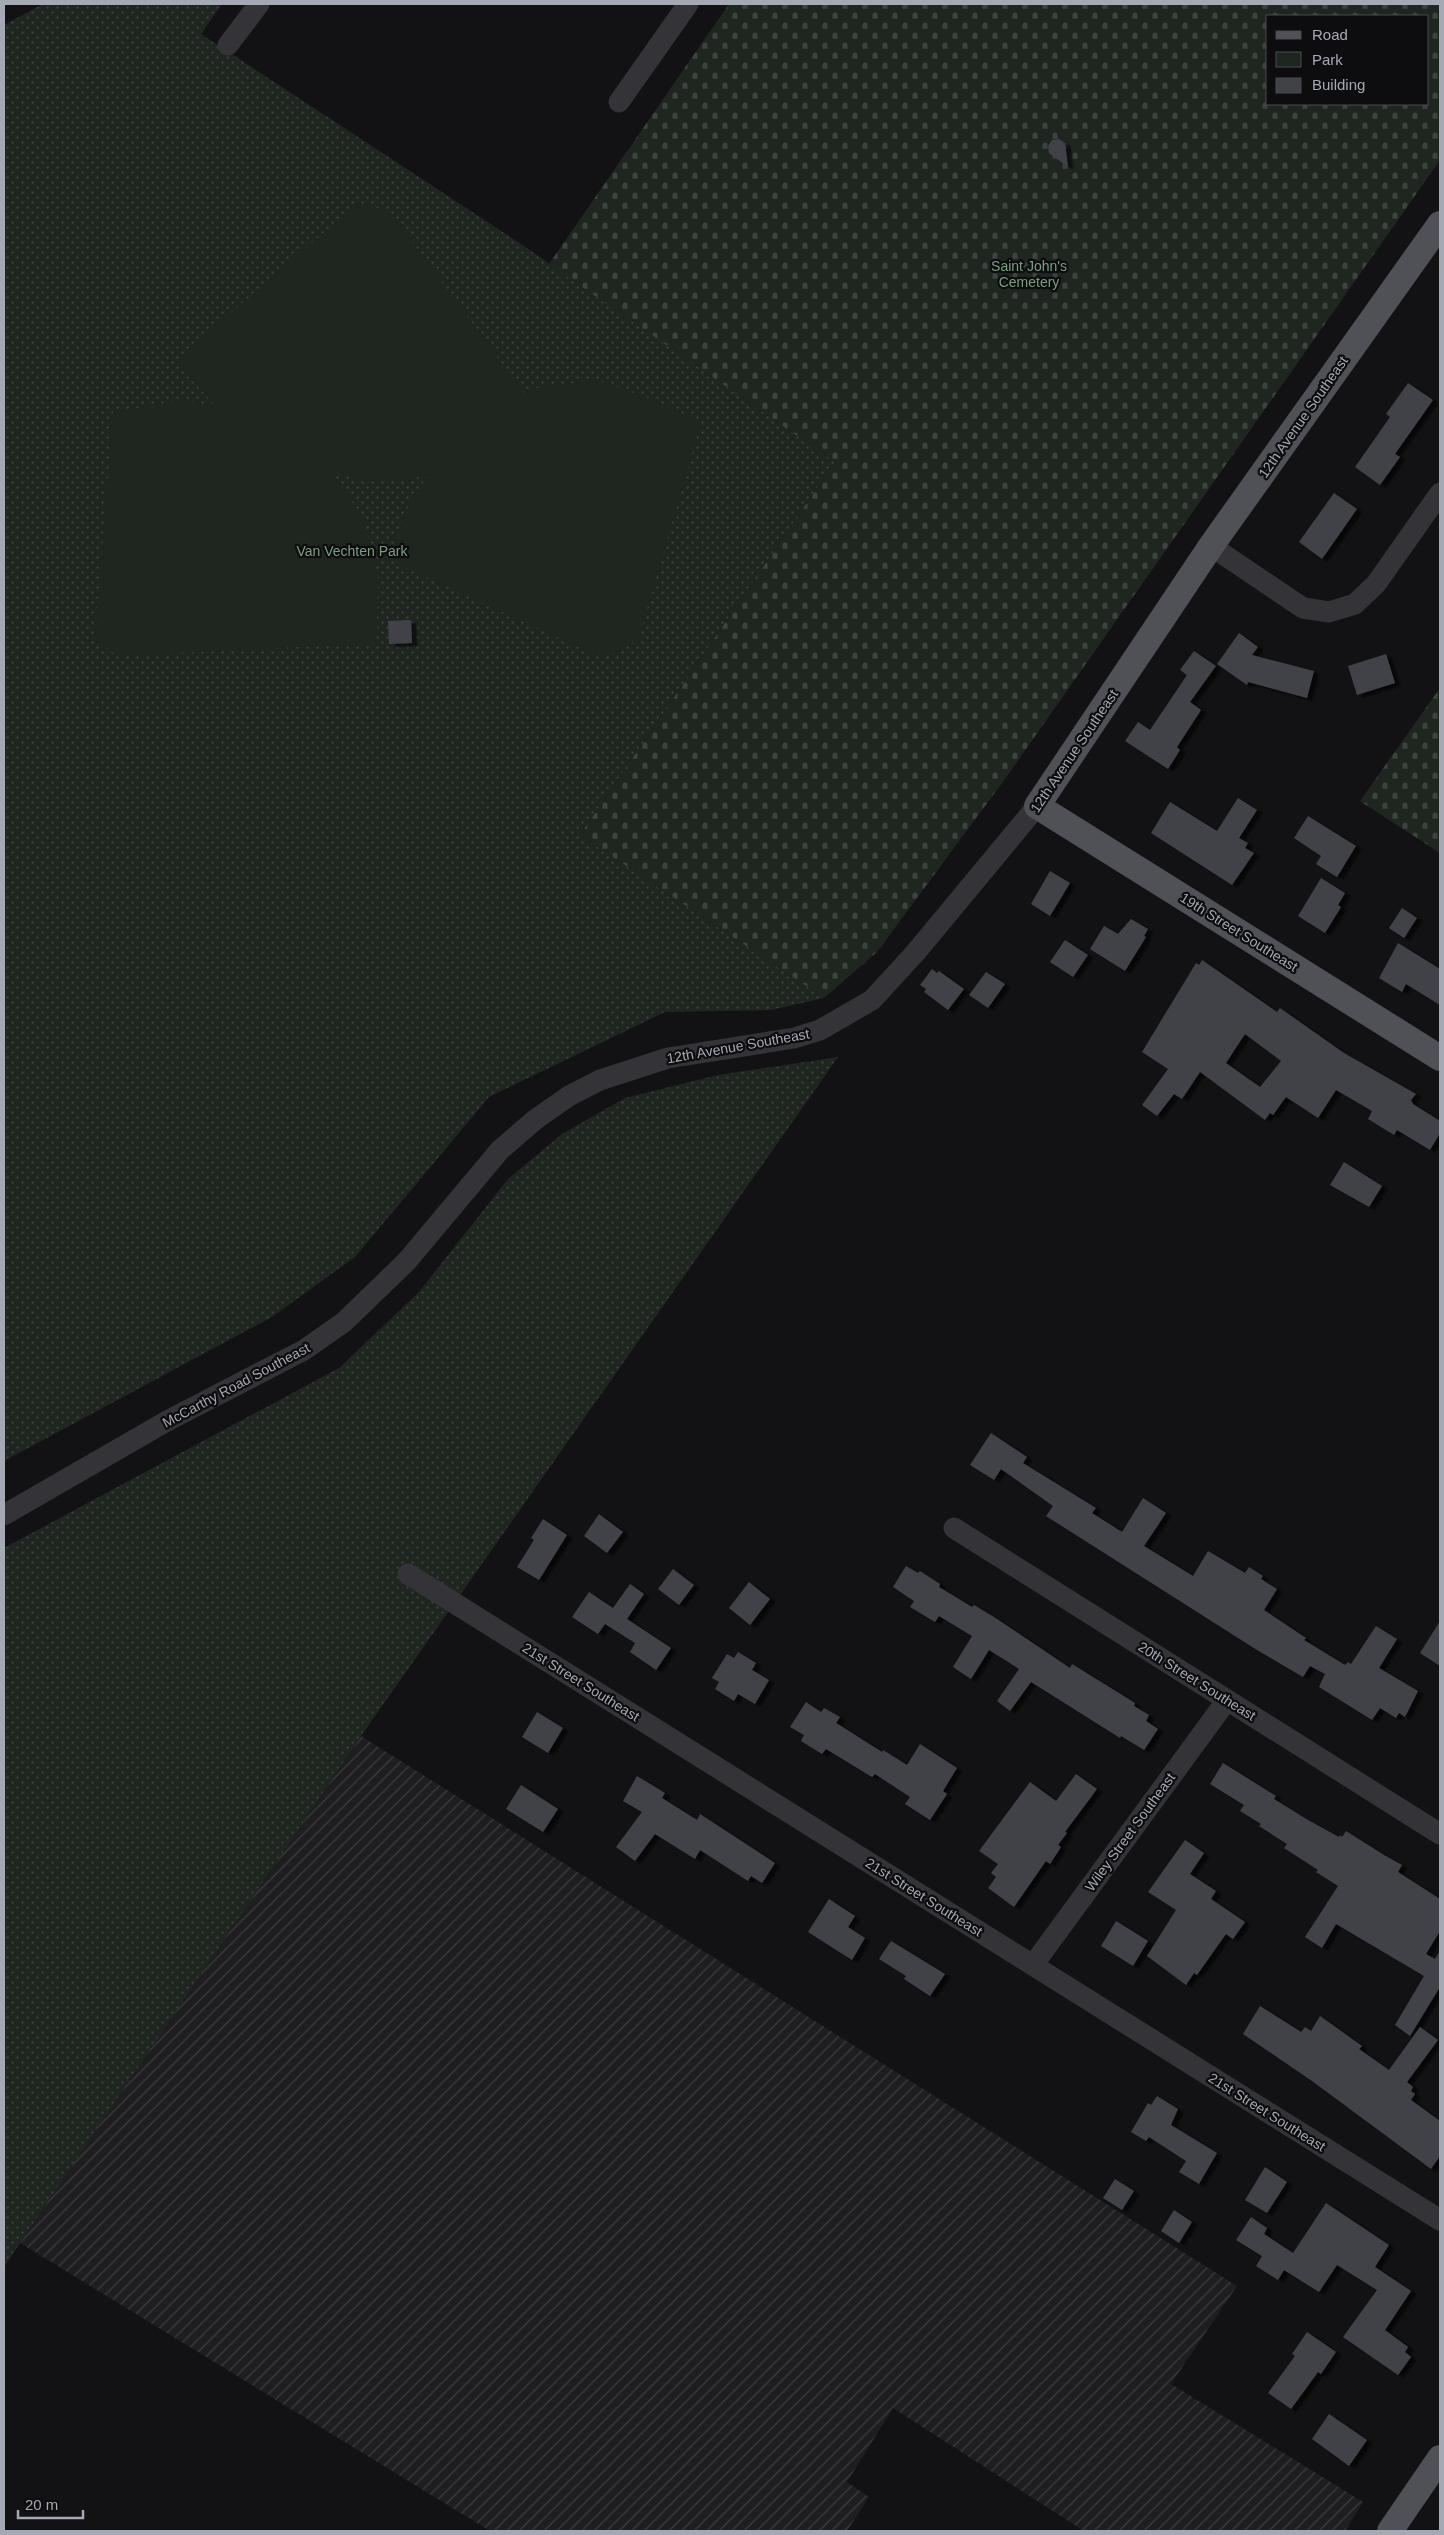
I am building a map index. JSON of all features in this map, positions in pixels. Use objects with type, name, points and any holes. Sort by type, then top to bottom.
[{"type":"main road","name":"12th Avenue Southeast","points":[[1037,806],[1211,546],[1440,224]]},
{"type":"main road","name":"19th Street Southeast","points":[[1037,806],[1440,1058]]},
{"type":"main road","points":[[1390,2531],[1440,2458]]},
{"type":"street","points":[[228,46],[259,4]]},
{"type":"street","points":[[618,102],[688,4]]},
{"type":"street","points":[[1211,546],[1303,608],[1329,612],[1355,604],[1376,584],[1440,493]]},
{"type":"street","name":"12th Avenue Southeast","points":[[569,1096],[600,1080],[633,1068],[704,1051],[794,1038],[820,1030],[845,1017],[872,1000],[892,980],[1037,806]]},
{"type":"street","name":"McCarthy Road Southeast","points":[[4,1514],[167,1421],[304,1350],[344,1322],[407,1261],[500,1150],[536,1119],[569,1096]]},
{"type":"street","name":"20th Street Southeast","points":[[954,1528],[1440,1834]]},
{"type":"street","name":"21st Street Southeast","points":[[408,1574],[1440,2220]]},
{"type":"street","name":"Wiley Street Southeast","points":[[1033,1965],[1227,1700]]},
{"type":"shaded area","points":[[361,1736],[1237,2286],[1171,2384],[1363,2502],[1345,2531],[1084,2531],[893,2408],[847,2482],[869,2497],[847,2531],[490,2531],[20,2243]]},
{"type":"green space","name":"Van Vechten Park","points":[[43,4],[222,4],[201,34],[524,246],[835,462],[580,835],[824,998],[771,1010],[665,1012],[489,1097],[355,1257],[272,1317],[4,1461],[4,25]]},
{"type":"green space","name":"Saint John's Cemetery","points":[[729,4],[1440,4],[1440,160],[1005,779],[877,952],[824,998],[580,835],[835,462],[549,264]]},
{"type":"green space","points":[[358,203],[390,211],[525,395],[537,388],[596,380],[654,400],[701,423],[638,640],[603,658],[387,559],[411,500],[430,473],[405,480],[393,481],[370,480],[333,474],[364,519],[378,577],[377,643],[117,656],[95,638],[113,412],[184,400],[217,408],[176,361]]},
{"type":"green space","points":[[1440,688],[1440,853],[1360,801]]},
{"type":"green space","points":[[838,1057],[361,1736],[4,2267],[4,1548],[339,1368],[419,1292],[508,1179],[562,1134],[625,1098],[718,1075]]},
{"type":"building","points":[[1059,139],[1065,143],[1068,167],[1049,153],[1048,146],[1052,140]]},
{"type":"building","points":[[1408,383],[1433,400],[1395,454],[1400,457],[1380,485],[1355,467],[1390,417],[1386,414]]},
{"type":"building","points":[[1334,493],[1357,509],[1322,559],[1299,542]]},
{"type":"building","points":[[411,620],[412,643],[389,644],[388,621]]},
{"type":"building","points":[[1239,633],[1258,647],[1252,655],[1314,671],[1307,698],[1248,682],[1247,685],[1217,664]]},
{"type":"building","points":[[1194,651],[1216,666],[1190,702],[1201,710],[1177,747],[1180,750],[1168,769],[1125,741],[1138,722],[1150,730],[1187,675],[1180,670]]},
{"type":"building","points":[[1386,654],[1395,683],[1357,695],[1348,666]]},
{"type":"building","points":[[1238,798],[1257,810],[1239,838],[1248,843],[1245,848],[1254,853],[1232,885],[1151,833],[1170,802],[1217,831]]},
{"type":"building","points":[[1308,816],[1356,846],[1337,877],[1316,864],[1321,856],[1294,838]]},
{"type":"building","points":[[1050,871],[1070,883],[1050,916],[1031,904]]},
{"type":"building","points":[[1321,878],[1345,893],[1338,905],[1341,907],[1325,933],[1298,916]]},
{"type":"building","points":[[1402,908],[1417,918],[1404,938],[1389,928]]},
{"type":"building","points":[[1131,919],[1148,929],[1144,936],[1146,937],[1125,971],[1090,949],[1104,926],[1118,934]]},
{"type":"building","points":[[1065,940],[1088,955],[1073,977],[1050,962]]},
{"type":"building","points":[[1398,943],[1440,969],[1440,1005],[1406,984],[1402,992],[1379,978]]},
{"type":"building","points":[[1202,960],[1277,1012],[1280,1008],[1344,1053],[1416,1094],[1411,1100],[1413,1104],[1440,1121],[1440,1133],[1430,1150],[1397,1130],[1394,1135],[1368,1119],[1372,1111],[1336,1090],[1318,1118],[1286,1097],[1273,1115],[1270,1113],[1265,1120],[1200,1072],[1182,1099],[1174,1094],[1157,1116],[1142,1105],[1168,1069],[1142,1052],[1196,963],[1199,965]],"holes":[[[1245,1034],[1281,1061],[1260,1087],[1226,1063]]]},
{"type":"building","points":[[932,969],[937,973],[939,971],[964,989],[948,1010],[924,992],[926,989],[920,985]]},
{"type":"building","points":[[986,972],[1005,984],[988,1008],[969,995]]},
{"type":"building","points":[[1344,1162],[1382,1186],[1369,1207],[1330,1185]]},
{"type":"building","points":[[991,1433],[1027,1457],[1023,1463],[1096,1508],[1092,1513],[1122,1532],[1143,1498],[1166,1513],[1144,1546],[1193,1576],[1208,1551],[1245,1573],[1249,1567],[1263,1576],[1261,1579],[1277,1589],[1264,1610],[1306,1638],[1304,1640],[1345,1665],[1348,1662],[1351,1664],[1376,1626],[1397,1639],[1379,1668],[1418,1691],[1405,1717],[1399,1713],[1396,1718],[1380,1708],[1372,1720],[1319,1687],[1325,1674],[1310,1666],[1303,1677],[1257,1650],[1046,1516],[1053,1506],[1001,1469],[994,1480],[970,1465]]},
{"type":"building","points":[[599,1514],[623,1532],[607,1553],[584,1536]]},
{"type":"building","points":[[543,1519],[567,1535],[539,1580],[517,1567],[534,1540],[531,1538]]},
{"type":"building","points":[[906,1566],[918,1573],[920,1571],[940,1584],[939,1587],[972,1607],[974,1605],[994,1617],[1070,1668],[1072,1664],[1135,1703],[1134,1706],[1149,1715],[1146,1721],[1158,1729],[1144,1750],[1121,1736],[1120,1738],[1031,1682],[1010,1711],[997,1701],[1019,1669],[989,1650],[971,1679],[953,1667],[972,1636],[939,1616],[935,1622],[910,1607],[914,1601],[893,1587]]},
{"type":"building","points":[[673,1569],[694,1585],[679,1605],[658,1589]]},
{"type":"building","points":[[749,1582],[770,1599],[750,1625],[729,1608]]},
{"type":"building","points":[[630,1584],[644,1594],[627,1619],[671,1648],[656,1670],[630,1652],[635,1643],[605,1624],[598,1634],[572,1617],[589,1592],[613,1608]]},
{"type":"building","points":[[1440,1621],[1440,1666],[1420,1653]]},
{"type":"building","points":[[738,1652],[756,1663],[752,1670],[769,1680],[755,1704],[738,1694],[734,1701],[715,1689],[719,1682],[712,1678],[727,1654],[734,1658]]},
{"type":"building","points":[[806,1702],[821,1712],[824,1708],[840,1717],[836,1723],[882,1752],[883,1750],[907,1765],[920,1744],[957,1768],[943,1791],[947,1794],[930,1820],[905,1804],[910,1797],[875,1774],[872,1777],[826,1749],[822,1754],[801,1741],[804,1735],[790,1727]]},
{"type":"building","points":[[537,1712],[563,1728],[548,1753],[522,1737]]},
{"type":"building","points":[[1223,1763],[1276,1796],[1274,1799],[1308,1820],[1339,1837],[1340,1835],[1342,1837],[1346,1831],[1402,1865],[1398,1872],[1440,1899],[1440,1931],[1426,1954],[1435,1959],[1440,1951],[1440,1987],[1410,2036],[1395,2025],[1424,1976],[1336,1924],[1322,1948],[1305,1937],[1338,1886],[1316,1872],[1318,1870],[1284,1848],[1287,1844],[1240,1811],[1244,1805],[1210,1784]]},
{"type":"building","points":[[1076,1774],[1097,1789],[1065,1832],[1067,1833],[1058,1845],[1061,1847],[1050,1864],[1046,1861],[1014,1907],[988,1888],[996,1877],[991,1873],[998,1864],[979,1851],[1030,1782],[1056,1801]]},
{"type":"building","points":[[637,1776],[665,1793],[662,1798],[697,1820],[700,1814],[775,1863],[762,1883],[751,1876],[748,1881],[700,1850],[695,1859],[655,1834],[635,1861],[616,1847],[642,1812],[623,1801]]},
{"type":"building","points":[[521,1785],[558,1809],[543,1832],[506,1809]]},
{"type":"building","points":[[1185,1840],[1204,1853],[1190,1874],[1216,1891],[1211,1899],[1245,1922],[1233,1939],[1226,1934],[1197,1975],[1194,1973],[1186,1985],[1147,1956],[1176,1910],[1148,1892]]},
{"type":"building","points":[[829,1899],[855,1916],[848,1927],[865,1938],[852,1960],[808,1932]]},
{"type":"building","points":[[1116,1921],[1148,1941],[1133,1966],[1101,1946]]},
{"type":"building","points":[[891,1941],[945,1974],[930,1996],[904,1979],[906,1976],[879,1959]]},
{"type":"building","points":[[1260,2006],[1301,2032],[1305,2027],[1311,2031],[1320,2016],[1362,2046],[1359,2049],[1389,2070],[1420,2027],[1438,2040],[1407,2082],[1413,2087],[1411,2091],[1415,2094],[1411,2100],[1440,2121],[1440,2156],[1431,2169],[1312,2081],[1243,2034]]},
{"type":"building","points":[[1157,2096],[1178,2109],[1171,2125],[1217,2153],[1199,2184],[1179,2172],[1186,2161],[1149,2137],[1146,2141],[1131,2132],[1148,2103],[1151,2105]]},
{"type":"building","points":[[1265,2167],[1287,2182],[1267,2213],[1245,2200]]},
{"type":"building","points":[[1115,2179],[1134,2191],[1122,2210],[1103,2198]]},
{"type":"building","points":[[1326,2203],[1389,2245],[1375,2267],[1411,2291],[1385,2330],[1408,2347],[1405,2352],[1411,2357],[1398,2375],[1343,2337],[1377,2290],[1337,2265],[1319,2292],[1284,2270],[1278,2280],[1256,2266],[1262,2256],[1236,2240],[1251,2217],[1267,2228],[1264,2234],[1293,2253]]},
{"type":"building","points":[[1174,2210],[1192,2222],[1179,2243],[1161,2231]]},
{"type":"building","points":[[1307,2332],[1336,2352],[1321,2374],[1318,2372],[1291,2409],[1268,2393],[1295,2356],[1292,2354]]},
{"type":"building","points":[[1329,2414],[1367,2440],[1349,2466],[1312,2439]]}]
